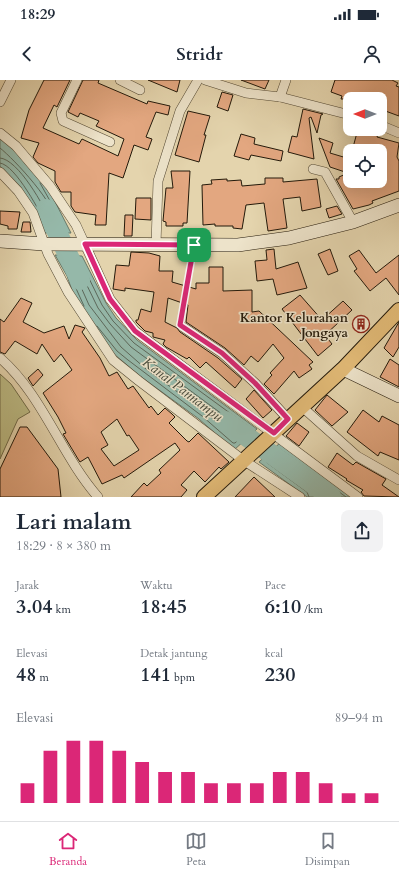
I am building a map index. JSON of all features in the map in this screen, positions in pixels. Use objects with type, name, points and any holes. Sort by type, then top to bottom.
[{"type":"main road","points":[[0,241],[44,244],[238,245],[260,243],[353,222],[399,205]]},
{"type":"main road","points":[[204,497],[343,368],[399,310]]},
{"type":"main road","points":[[343,368],[399,396]]},
{"type":"street","points":[[0,102],[11,80]]},
{"type":"street","points":[[77,80],[61,113],[61,118],[63,121],[110,142]]},
{"type":"street","points":[[120,80],[140,90]]},
{"type":"street","points":[[156,245],[158,181],[180,111],[198,80]]},
{"type":"street","points":[[205,80],[246,94],[280,97],[343,113]]},
{"type":"street","points":[[280,97],[286,80]]},
{"type":"street","points":[[387,128],[399,133]]},
{"type":"street","points":[[0,133],[16,146],[39,171],[76,226],[80,244],[110,299],[135,331],[358,497]]},
{"type":"street","points":[[313,169],[325,172],[353,222]]},
{"type":"street","points":[[0,172],[18,191],[33,212],[44,244],[68,292],[113,360],[139,381],[300,497]]},
{"type":"street","points":[[183,327],[222,353],[255,383],[288,419]]},
{"type":"street","points":[[0,358],[22,381],[73,465],[98,497]]},
{"type":"street","points":[[301,406],[357,456],[399,480]]},
{"type":"path","points":[[183,327],[180,323],[194,245]]},
{"type":"shaded area","points":[[0,374],[11,384],[30,412],[18,419],[0,459]]},
{"type":"water","points":[[0,137],[6,141],[45,182],[71,233],[45,233],[23,191],[0,166]]},
{"type":"water","points":[[55,255],[82,256],[106,303],[116,318],[137,340],[257,429],[234,450],[199,419],[140,376],[114,354],[73,293],[67,276]]},
{"type":"water","points":[[281,442],[353,497],[307,497],[259,462]]},
{"type":"building","points":[[44,80],[70,80],[57,107],[54,105],[43,128],[79,144],[82,139],[118,156],[124,139],[96,126],[99,121],[80,113],[78,117],[68,112],[83,80],[99,80],[98,83],[147,104],[148,101],[170,106],[168,115],[156,112],[146,137],[152,139],[148,150],[134,145],[123,178],[109,173],[106,225],[95,225],[96,215],[75,212],[71,206],[71,192],[61,192],[55,182],[55,171],[38,163],[33,157],[39,143],[21,138],[29,110]]},
{"type":"building","points":[[148,80],[180,80],[177,92]]},
{"type":"building","points":[[241,80],[269,80],[265,89]]},
{"type":"building","points":[[335,80],[392,80],[398,83],[396,86],[399,87],[399,116],[387,112],[387,92],[343,92],[343,99],[341,99],[342,96],[331,92]]},
{"type":"building","points":[[222,92],[233,95],[228,111],[217,107]]},
{"type":"building","points":[[303,109],[323,114],[321,115],[317,133],[311,117],[309,118],[314,159],[288,152],[292,136],[297,137]]},
{"type":"building","points":[[188,111],[210,116],[204,135],[206,135],[199,162],[175,155]]},
{"type":"building","points":[[241,134],[255,138],[254,144],[283,151],[281,161],[251,155],[249,160],[234,156]]},
{"type":"building","points":[[356,136],[377,136],[399,143],[397,157],[399,161],[399,191],[372,201],[373,203],[369,205],[353,209],[336,179],[339,179],[339,177],[343,175],[343,188],[387,188],[387,144],[354,144]]},
{"type":"building","points":[[319,138],[333,143],[330,153],[343,157],[343,171],[330,167]]},
{"type":"building","points":[[171,171],[190,171],[187,223],[183,223],[183,226],[166,226],[166,222],[163,221],[166,188],[173,188]]},
{"type":"building","points":[[265,178],[283,178],[283,182],[317,179],[321,207],[302,211],[300,197],[283,199],[287,228],[268,231],[264,203],[246,205],[242,229],[233,228],[233,226],[215,226],[215,224],[203,225],[202,185],[212,184],[211,180],[227,179],[227,181],[241,180],[242,186],[265,184]]},
{"type":"building","points":[[136,198],[151,198],[151,220],[135,219]]},
{"type":"building","points":[[337,206],[342,214],[329,218],[326,209]]},
{"type":"building","points":[[0,211],[20,212],[17,229],[8,229],[8,226],[0,224]]},
{"type":"building","points":[[125,215],[133,215],[132,236],[124,236]]},
{"type":"building","points":[[23,222],[30,222],[31,232],[21,232]]},
{"type":"building","points":[[274,249],[276,269],[298,262],[307,288],[277,295],[273,279],[257,281],[255,261],[267,260],[266,250]]},
{"type":"building","points":[[330,249],[338,271],[328,275],[318,254]]},
{"type":"building","points":[[359,250],[376,273],[399,255],[399,295],[386,278],[370,291],[354,271],[357,269],[349,256]]},
{"type":"building","points":[[131,252],[149,253],[160,256],[159,271],[173,271],[172,282],[196,289],[196,283],[209,283],[209,267],[223,267],[223,291],[252,290],[252,312],[259,311],[313,362],[309,365],[312,369],[299,378],[294,371],[274,394],[264,384],[272,375],[270,373],[284,358],[273,344],[258,362],[251,356],[244,365],[225,348],[186,322],[188,305],[168,298],[165,322],[177,328],[180,332],[218,358],[242,379],[235,388],[206,362],[200,368],[189,357],[187,359],[166,347],[163,344],[165,340],[153,337],[153,333],[145,331],[136,322],[141,309],[151,312],[154,292],[125,288],[125,291],[113,289],[116,265],[129,266]]},
{"type":"building","points":[[300,295],[322,320],[343,301],[352,310],[325,335],[332,344],[318,356],[282,309]]},
{"type":"building","points":[[21,298],[32,303],[23,322],[44,333],[64,326],[69,339],[75,325],[85,328],[82,332],[100,358],[109,376],[117,372],[128,389],[133,386],[149,408],[151,406],[158,415],[165,408],[172,414],[175,417],[169,423],[187,441],[189,442],[198,433],[229,462],[221,469],[219,467],[205,482],[194,471],[181,485],[187,490],[181,497],[131,497],[144,483],[147,486],[161,473],[159,470],[180,450],[175,443],[124,478],[122,475],[102,484],[88,457],[80,462],[78,459],[63,434],[66,433],[58,417],[43,393],[72,370],[61,354],[54,362],[42,344],[37,354],[15,341],[5,354],[0,352],[0,319],[4,322]],"holes":[[[117,419],[127,436],[129,435],[139,450],[114,466],[101,449],[108,445],[101,432]]]},
{"type":"building","points":[[399,322],[399,347],[393,357],[384,348]]},
{"type":"building","points":[[390,359],[399,365],[399,387],[380,377]]},
{"type":"building","points":[[38,369],[43,375],[33,386],[28,378]]},
{"type":"building","points":[[254,390],[272,410],[263,418],[246,399]]},
{"type":"building","points":[[327,395],[348,412],[332,426],[315,410]]},
{"type":"building","points":[[363,410],[379,422],[382,416],[399,425],[399,460],[380,452],[378,456],[347,432]]},
{"type":"building","points":[[297,423],[309,432],[299,446],[286,436]]},
{"type":"building","points":[[20,427],[27,427],[58,469],[61,497],[0,497],[0,469]]},
{"type":"building","points":[[337,453],[353,465],[356,462],[386,479],[382,485],[399,497],[364,496],[361,492],[363,490],[328,467]]},
{"type":"building","points":[[254,477],[275,497],[235,497]]},
{"type":"waterway","name":"Kanal Pannampu","points":[[46,209],[80,280]]},
{"type":"waterway","name":"Kanal Pannampu","points":[[225,421],[331,497]]},
{"type":"place","name":"Kantor Kelurahan Jongaya","points":[[361,324]]},
{"type":"route","points":[[85,244],[194,245],[180,325],[222,353],[255,383],[288,419],[274,433],[135,331],[110,299],[85,244]]}]
